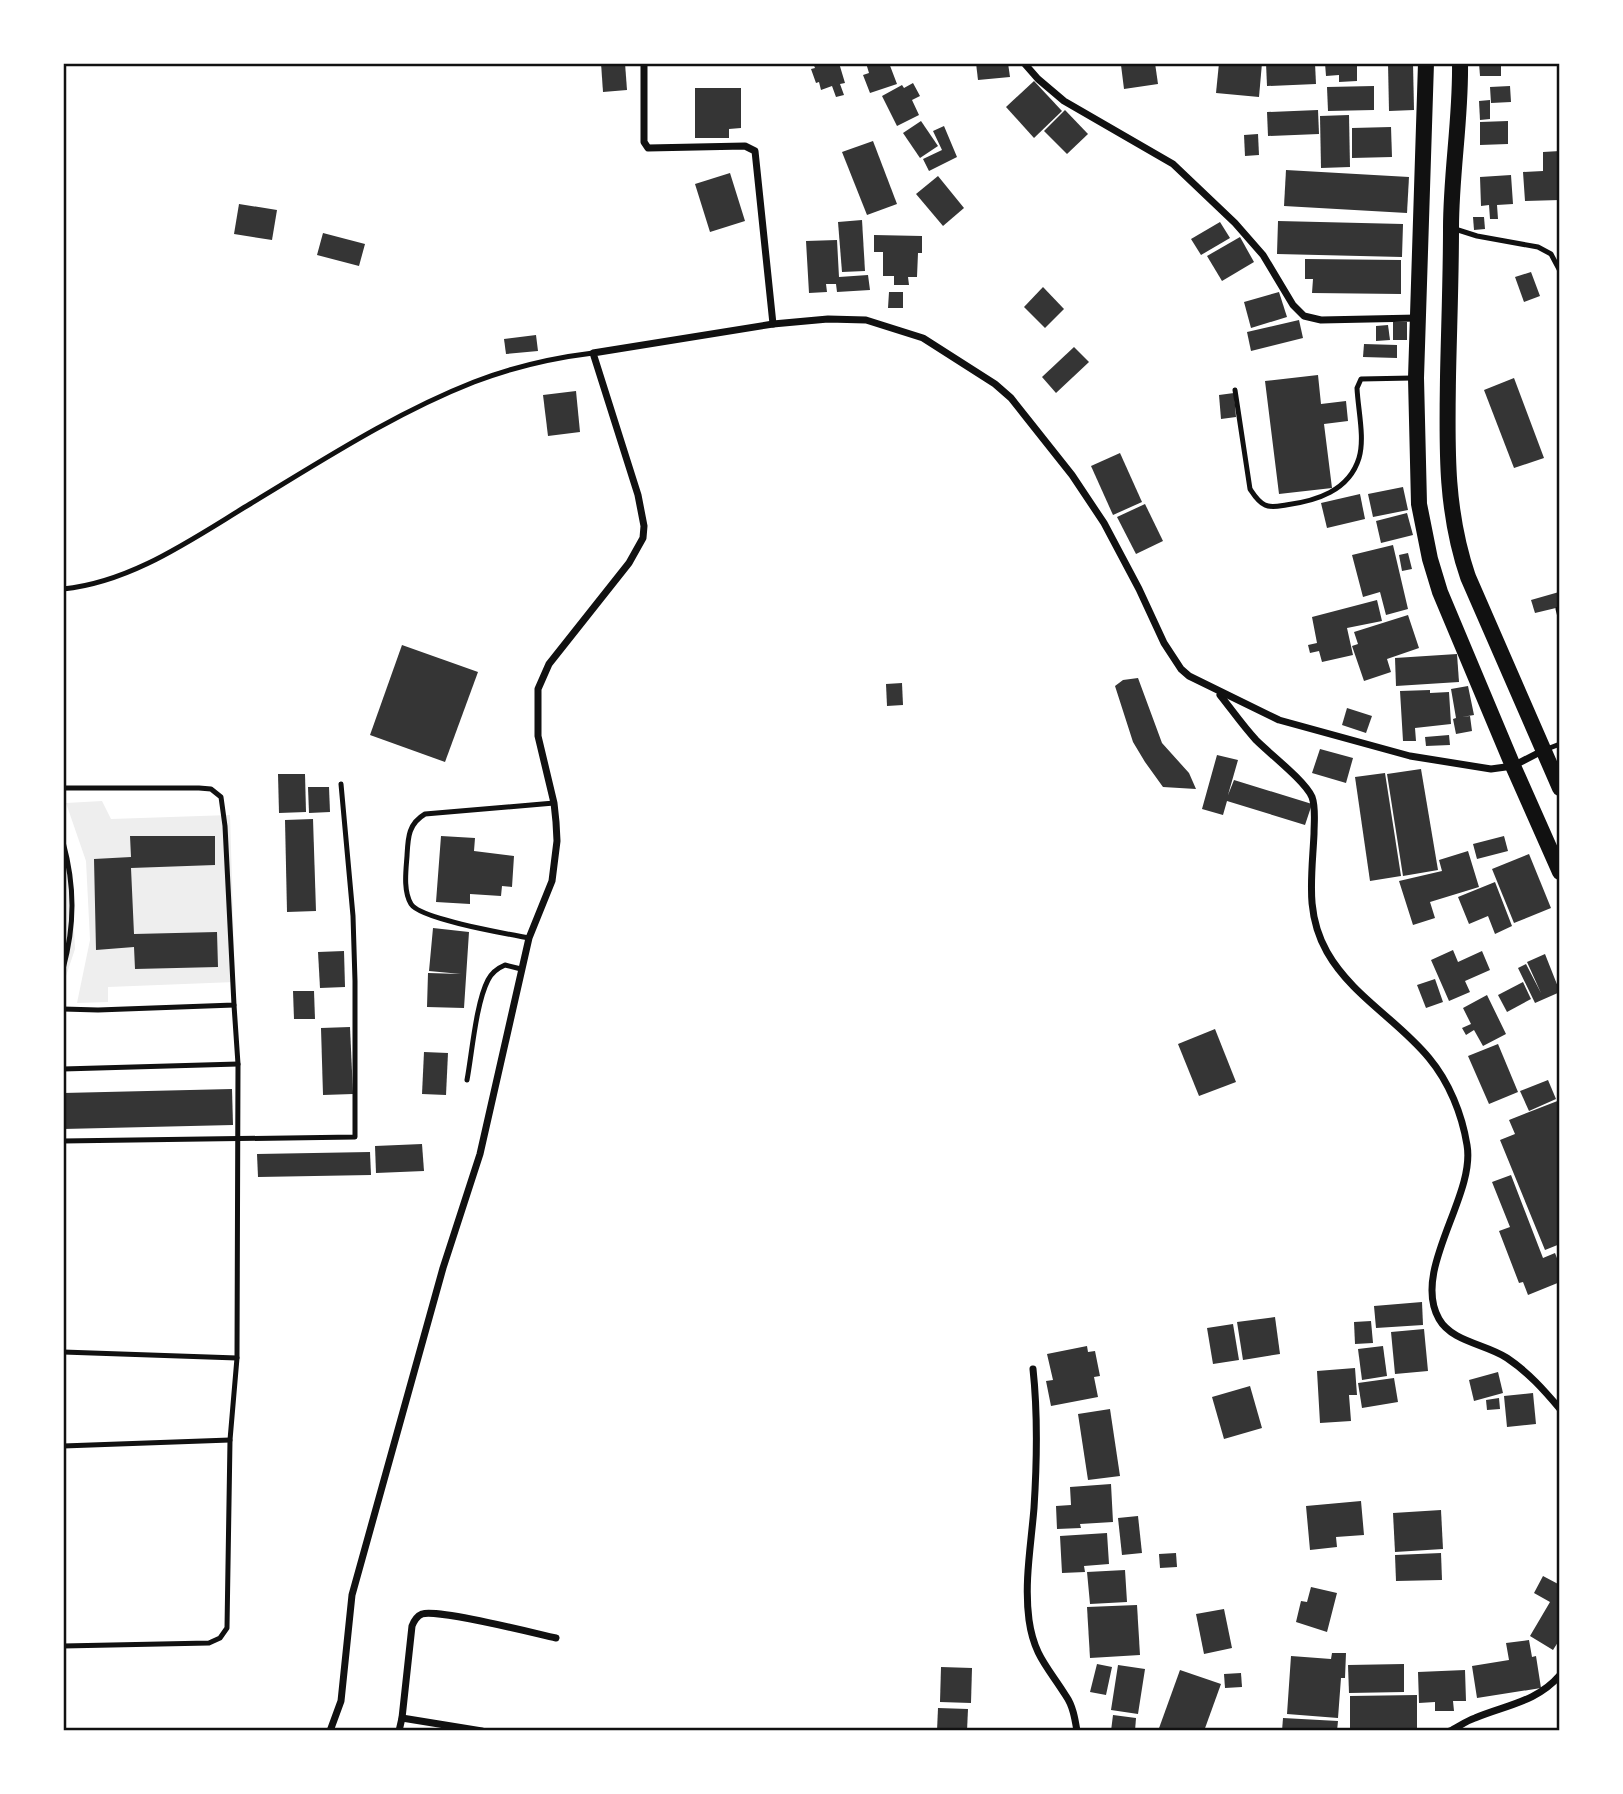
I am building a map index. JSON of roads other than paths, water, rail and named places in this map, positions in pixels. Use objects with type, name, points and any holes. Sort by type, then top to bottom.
[{"type":"highway","points":[[1426,63],[1416,378],[1419,505],[1440,592],[1560,872]]},
{"type":"highway","points":[[1460,63],[1460,102],[1451,227],[1446,439],[1449,495],[1458,548],[1468,577],[1560,788]]},
{"type":"street","points":[[644,63],[645,142],[648,148],[745,146],[755,151],[773,324]]},
{"type":"street","points":[[1024,63],[1038,79],[1065,101],[1173,164],[1235,223],[1263,255],[1293,305],[1304,316],[1321,320],[1418,318]]},
{"type":"street","points":[[330,1731],[341,1701],[352,1595],[443,1268],[480,1154],[529,938],[547,899],[554,872],[558,841],[554,803],[538,736],[538,689],[549,664],[629,563],[643,538],[644,526],[632,472],[593,353],[773,324],[828,319],[881,323],[923,338],[995,384],[1011,398],[1072,475],[1104,523],[1172,657],[1189,676],[1279,720],[1410,756],[1490,769],[1513,766],[1544,750]]},
{"type":"street","points":[[1217,692],[1254,738],[1311,796],[1314,817],[1313,919],[1327,952],[1346,981],[1427,1056],[1440,1072],[1453,1096],[1468,1147],[1461,1189],[1434,1270],[1433,1294],[1438,1318],[1458,1336],[1504,1356],[1525,1371],[1560,1409]]},
{"type":"street","points":[[1033,1369],[1037,1447],[1028,1586],[1029,1618],[1037,1651],[1045,1668],[1066,1696],[1077,1731]]},
{"type":"street","points":[[399,1731],[412,1626],[415,1619],[422,1614],[556,1638]]},
{"type":"street","points":[[1450,1731],[1474,1718],[1520,1704],[1538,1695],[1560,1675]]},
{"type":"street","points":[[402,1718],[482,1731]]},
{"type":"lane","points":[[1451,227],[1477,236],[1538,247],[1551,254],[1560,269]]},
{"type":"lane","points":[[63,589],[117,575],[185,544],[346,446],[438,397],[514,369],[550,359],[593,353]]},
{"type":"lane","points":[[1235,390],[1250,489],[1266,506],[1276,507],[1325,495],[1344,484],[1353,472],[1360,457],[1357,388],[1361,379],[1416,378]]},
{"type":"lane","points":[[1558,609],[1560,617]]},
{"type":"lane","points":[[1544,750],[1560,744]]},
{"type":"lane","points":[[63,1141],[355,1137],[353,916],[341,785]]},
{"type":"lane","points":[[63,788],[199,788],[211,789],[221,797],[225,826],[238,1064],[237,1358],[230,1440],[227,1628],[224,1634],[209,1643],[63,1646]]},
{"type":"lane","points":[[529,938],[443,919],[417,910],[411,904],[406,891],[408,840],[416,820],[425,814],[554,803]]},
{"type":"lane","points":[[63,842],[69,868],[72,919],[72,932],[63,969]]},
{"type":"lane","points":[[467,1080],[488,979],[498,968],[505,965],[521,969]]},
{"type":"lane","points":[[63,1009],[234,1005]]},
{"type":"lane","points":[[63,1069],[238,1064]]},
{"type":"lane","points":[[63,1352],[237,1358]]},
{"type":"lane","points":[[63,1446],[230,1440]]}]
